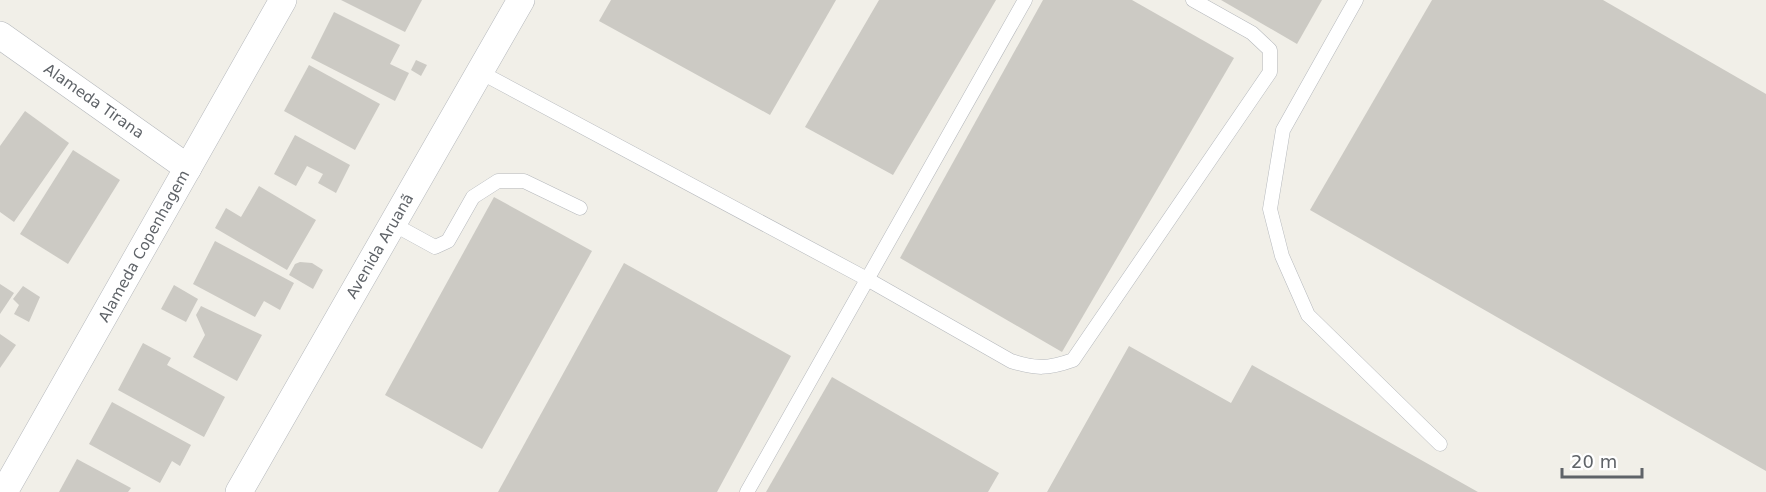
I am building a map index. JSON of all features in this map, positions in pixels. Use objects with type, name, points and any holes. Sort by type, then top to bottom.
[{"type":"street","name":"Alameda Copenhagem","points":[[4,492],[283,0]]},
{"type":"street","name":"Avenida Aruanã","points":[[239,492],[521,0]]},
{"type":"street","name":"Alameda Tirana","points":[[0,35],[188,168]]},
{"type":"lane","points":[[747,492],[1025,0]]},
{"type":"lane","points":[[480,72],[867,279],[1011,361],[1033,368],[1055,367],[1073,360],[1270,72],[1270,50],[1252,33],[1193,0]]},
{"type":"lane","points":[[1356,0],[1283,130],[1270,209],[1282,256],[1308,315],[1440,444]]},
{"type":"lane","points":[[393,224],[435,247],[448,241],[473,197],[498,181],[524,181],[580,208]]},
{"type":"building","points":[[341,0],[422,0],[405,32]]},
{"type":"building","points":[[611,0],[836,0],[770,115],[599,21]]},
{"type":"building","points":[[879,0],[996,0],[893,175],[805,127]]},
{"type":"building","points":[[1043,0],[1132,0],[1234,58],[1062,352],[900,258]]},
{"type":"building","points":[[1221,0],[1322,0],[1297,44]]},
{"type":"building","points":[[1432,0],[1603,0],[1766,94],[1766,471],[1310,210]]},
{"type":"building","points":[[334,12],[400,45],[390,64],[409,73],[395,101],[311,58]]},
{"type":"building","points":[[416,60],[427,65],[421,76],[411,70]]},
{"type":"building","points":[[309,65],[380,104],[355,150],[284,111]]},
{"type":"building","points":[[25,111],[69,143],[14,222],[0,212],[0,146]]},
{"type":"building","points":[[295,135],[350,165],[336,193],[318,183],[323,174],[307,166],[296,186],[274,174]]},
{"type":"building","points":[[73,150],[120,180],[68,264],[20,234]]},
{"type":"building","points":[[259,186],[316,220],[287,270],[215,228],[226,208],[241,217]]},
{"type":"building","points":[[494,197],[592,251],[482,449],[385,395]]},
{"type":"building","points":[[215,241],[294,283],[280,310],[264,301],[255,317],[193,284]]},
{"type":"building","points":[[312,263],[323,270],[313,289],[289,275],[295,264]]},
{"type":"building","points":[[624,263],[791,356],[717,492],[498,492]]},
{"type":"building","points":[[0,284],[14,293],[0,314]]},
{"type":"building","points":[[174,285],[198,299],[186,322],[161,309]]},
{"type":"building","points":[[23,286],[40,297],[29,322],[14,314],[19,305],[13,299]]},
{"type":"building","points":[[201,306],[262,335],[237,381],[193,357],[205,335],[196,315]]},
{"type":"building","points":[[0,334],[16,345],[0,368]]},
{"type":"building","points":[[143,343],[171,358],[167,365],[225,397],[204,437],[118,390]]},
{"type":"building","points":[[1129,346],[1231,403],[1252,365],[1478,492],[1047,492]]},
{"type":"building","points":[[832,377],[999,473],[988,492],[766,492]]},
{"type":"building","points":[[112,402],[191,445],[180,466],[172,461],[160,483],[89,444]]},
{"type":"building","points":[[77,459],[131,488],[128,492],[59,492]]}]
